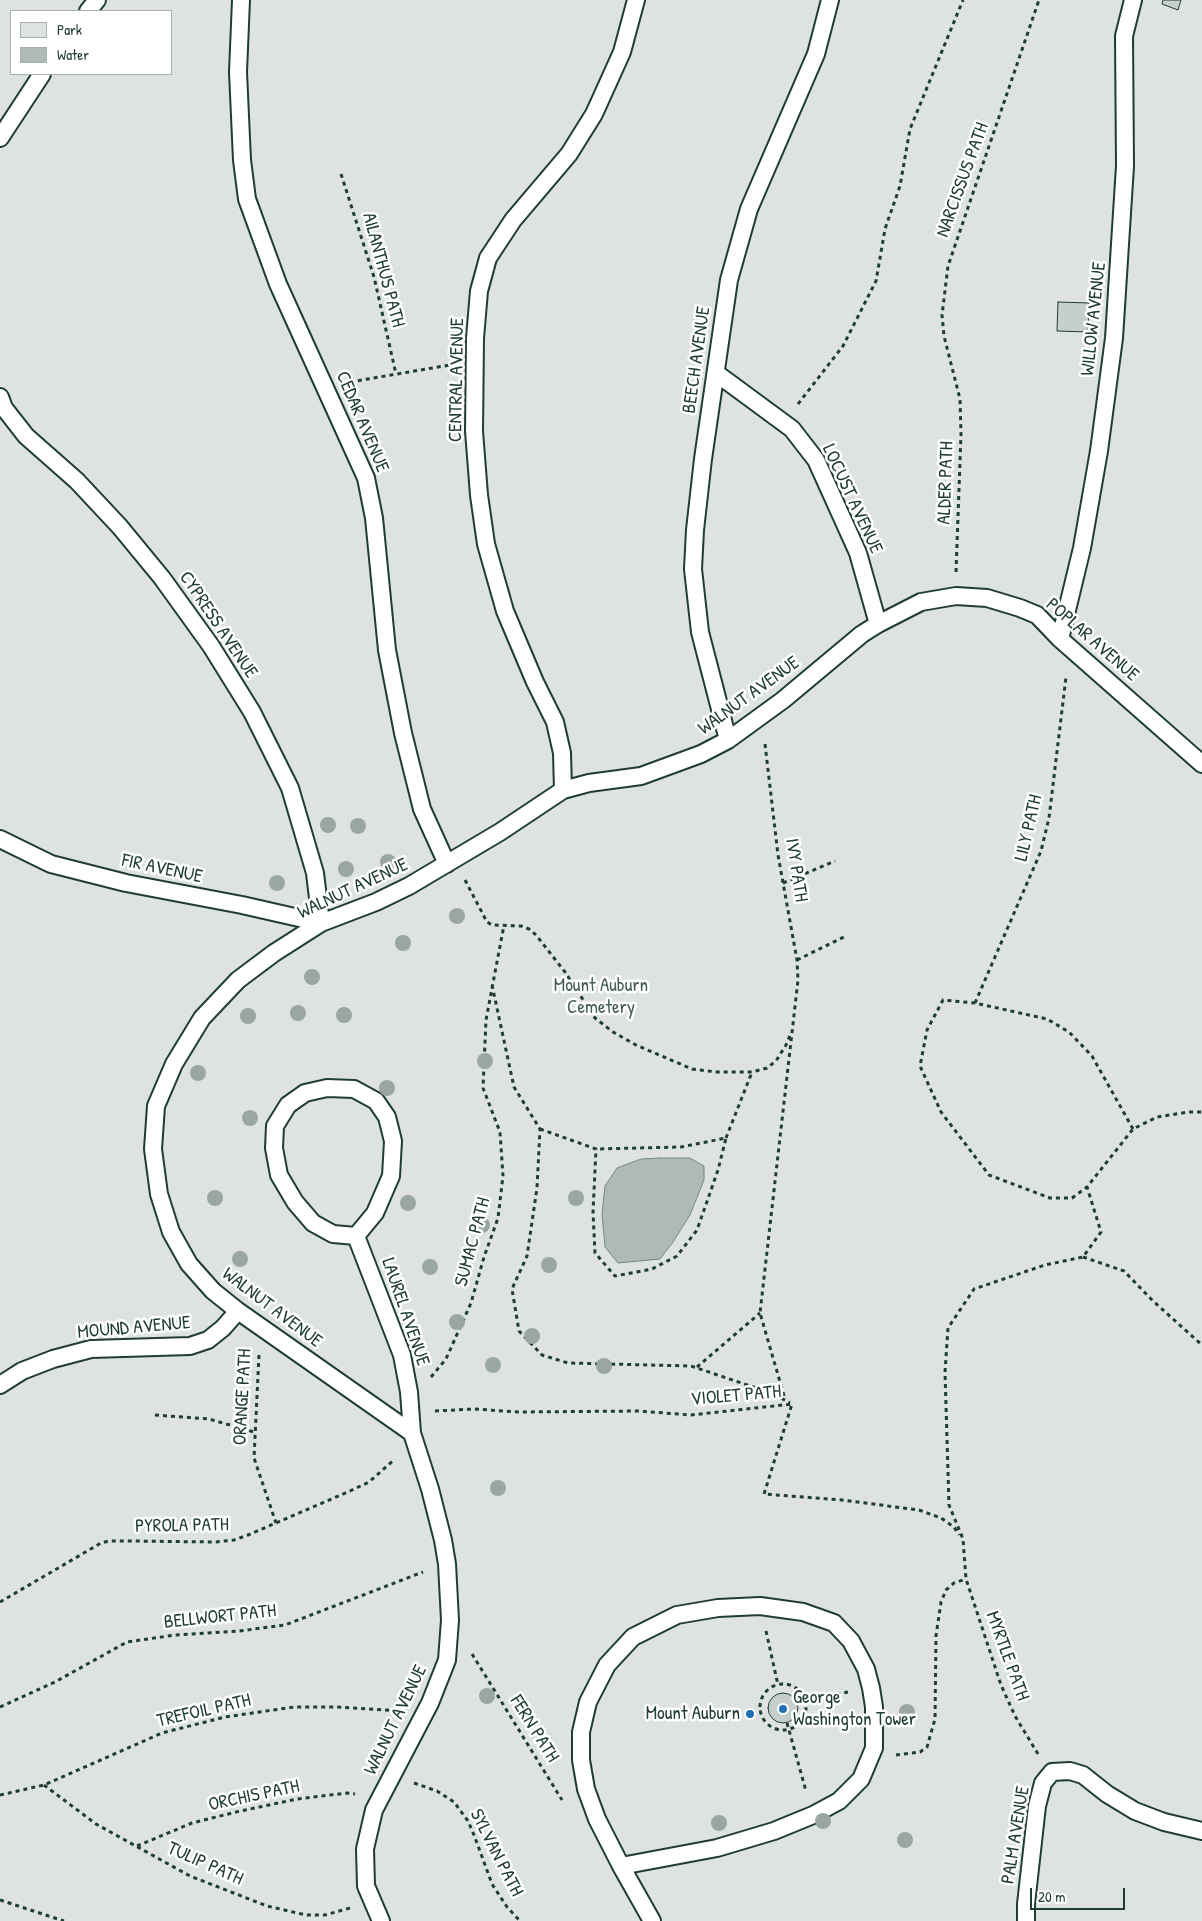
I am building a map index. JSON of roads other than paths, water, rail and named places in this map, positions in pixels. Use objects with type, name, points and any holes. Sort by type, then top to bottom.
[{"type":"lane","points":[[89,10],[97,0]]},
{"type":"lane","name":"CEDAR AVENUE","points":[[241,0],[238,72],[242,160],[247,198],[278,284],[366,478],[374,518],[387,650],[403,733],[422,809],[451,862]]},
{"type":"lane","name":"CENTRAL AVENUE","points":[[563,790],[562,753],[555,722],[535,682],[505,612],[486,544],[479,496],[474,431],[475,360],[479,291],[488,258],[512,220],[569,154],[594,114],[622,52],[636,0]]},
{"type":"lane","name":"BEECH AVENUE","points":[[728,740],[700,632],[693,569],[695,530],[703,459],[729,280],[750,209],[816,54],[830,0]]},
{"type":"lane","name":"WILLOW AVENUE","points":[[1065,643],[1099,451],[1114,338],[1125,166],[1124,36],[1132,0]]},
{"type":"lane","points":[[0,138],[41,75]]},
{"type":"lane","name":"LOCUST AVENUE","points":[[716,373],[792,429],[816,460],[858,554],[878,624]]},
{"type":"lane","name":"CYPRESS AVENUE","points":[[0,397],[4,408],[26,436],[83,488],[120,526],[162,578],[211,646],[252,712],[290,788],[315,872],[320,923]]},
{"type":"lane","name":"POPLAR AVENUE","points":[[878,624],[921,602],[956,596],[987,598],[1037,615],[1065,643],[1202,764]]},
{"type":"lane","name":"WALNUT AVENUE","points":[[381,1921],[366,1886],[365,1849],[374,1810],[424,1713],[447,1660],[450,1620],[447,1564],[430,1489],[414,1439],[238,1311],[213,1291],[189,1264],[171,1232],[159,1194],[153,1149],[156,1106],[174,1064],[202,1018],[238,980],[274,953],[320,923],[376,902],[451,862],[563,790],[589,783],[641,776],[701,754],[728,740],[783,700],[862,634],[878,624]]},
{"type":"lane","name":"FIR AVENUE","points":[[0,839],[51,864],[126,882],[320,923]]},
{"type":"lane","points":[[327,1088],[354,1089],[376,1101],[387,1117],[393,1141],[391,1176],[375,1213],[356,1236],[333,1234],[313,1223],[295,1202],[280,1175],[274,1148],[275,1126],[288,1105],[305,1094],[327,1088]]},
{"type":"lane","name":"LAUREL AVENUE","points":[[356,1236],[402,1354],[414,1439]]},
{"type":"lane","name":"MOUND AVENUE","points":[[0,1385],[22,1371],[53,1359],[91,1349],[190,1346],[208,1340],[223,1328],[238,1311]]},
{"type":"lane","points":[[621,1866],[717,1848],[774,1831],[813,1815],[839,1801],[856,1785],[861,1779],[874,1748],[874,1707],[866,1669],[851,1641],[834,1624],[803,1612],[760,1606],[718,1608],[677,1615],[633,1637],[607,1665],[588,1702],[581,1732],[581,1760],[586,1788],[597,1819],[621,1866],[652,1921]]},
{"type":"lane","name":"PALM AVENUE","points":[[1026,1921],[1026,1904],[1037,1806],[1043,1783],[1052,1772],[1070,1771],[1083,1775],[1107,1794],[1135,1811],[1164,1822],[1202,1831]]},
{"type":"water","points":[[690,1158],[704,1166],[704,1180],[690,1215],[660,1259],[618,1263],[605,1247],[602,1214],[605,1186],[617,1168],[641,1159]]},
{"type":"place","name":"George Washington Tower","points":[[783,1709]]},
{"type":"place","name":"Mount Auburn","points":[[750,1714]]},
{"type":"park label","name":"Mount Auburn Cemetery","points":[[601,997]]}]
